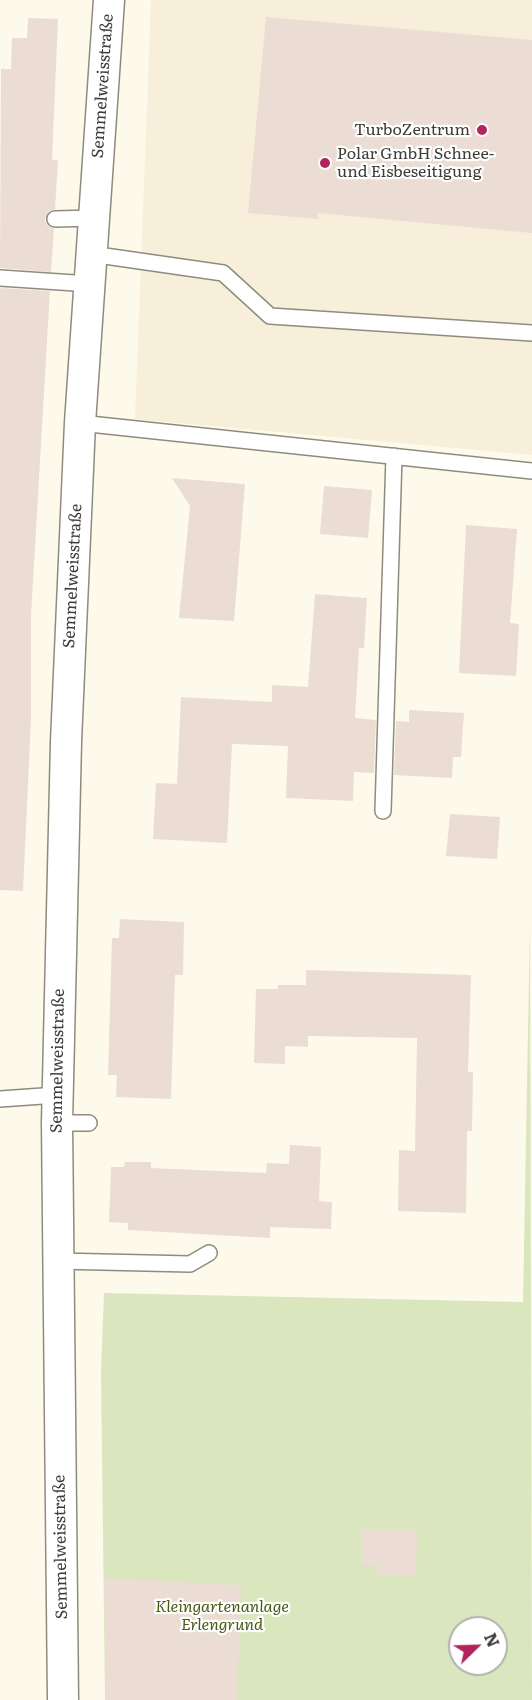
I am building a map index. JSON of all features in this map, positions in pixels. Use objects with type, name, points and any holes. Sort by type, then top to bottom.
[{"type":"street","name":"Semmelweisstraße","points":[[63,1700],[57,1109],[66,742],[80,423],[109,0]]},
{"type":"lane","points":[[55,219],[93,218]]},
{"type":"lane","points":[[91,254],[223,273],[270,316],[532,333]]},
{"type":"lane","points":[[0,278],[90,284]]},
{"type":"lane","points":[[80,423],[532,471]]},
{"type":"lane","points":[[383,811],[394,456]]},
{"type":"lane","points":[[0,1099],[57,1109],[89,1123]]},
{"type":"lane","points":[[58,1261],[190,1264],[209,1253]]},
{"type":"shaded area","points":[[151,0],[532,0],[532,455],[135,419]]},
{"type":"green space","name":"Kleingartenanlage Erlengrund","points":[[530,920],[532,1700],[105,1700],[101,1371],[104,1293],[523,1302]]},
{"type":"building","points":[[266,17],[532,40],[532,233],[318,213],[318,219],[248,213]]},
{"type":"building","points":[[28,18],[58,19],[52,160],[58,160],[55,209],[49,211],[45,219],[47,225],[54,229],[51,272],[0,268],[1,69],[11,69],[12,38],[27,38]]},
{"type":"building","points":[[0,288],[50,291],[31,615],[31,719],[23,891],[0,890]]},
{"type":"building","points":[[172,478],[245,484],[234,621],[179,618],[190,506]]},
{"type":"building","points":[[324,486],[372,490],[368,538],[320,534]]},
{"type":"building","points":[[466,525],[517,529],[510,623],[519,624],[516,676],[459,673]]},
{"type":"building","points":[[315,594],[367,598],[364,648],[359,648],[355,718],[376,720],[374,773],[354,772],[353,801],[286,798],[288,746],[232,744],[227,843],[153,839],[156,783],[177,784],[181,697],[272,702],[272,685],[308,687]]},
{"type":"building","points":[[409,710],[464,713],[461,757],[453,757],[452,778],[394,775],[396,721],[409,722]]},
{"type":"building","points":[[450,814],[500,817],[497,859],[446,856]]},
{"type":"building","points":[[120,919],[184,922],[183,975],[175,975],[171,1099],[116,1097],[117,1075],[108,1075],[112,938],[119,938]]},
{"type":"building","points":[[306,970],[471,975],[468,1072],[473,1072],[472,1131],[467,1131],[466,1213],[398,1211],[399,1150],[415,1151],[417,1038],[308,1036],[308,1047],[285,1046],[285,1064],[254,1063],[256,989],[278,989],[278,985],[306,985]]},
{"type":"building","points":[[290,1145],[321,1147],[319,1201],[332,1202],[331,1229],[270,1227],[270,1238],[128,1230],[128,1223],[109,1222],[111,1167],[124,1167],[125,1162],[151,1162],[151,1168],[266,1173],[267,1163],[289,1164]]},
{"type":"building","points":[[362,1529],[417,1530],[416,1577],[376,1575],[376,1565],[361,1565]]},
{"type":"building","points":[[104,1578],[241,1585],[237,1700],[106,1700]]},
{"type":"place","name":"TurboZentrum","points":[[482,130]]},
{"type":"place","name":"Polar GmbH Schnee- und Eisbeseitigung","points":[[325,163]]}]
